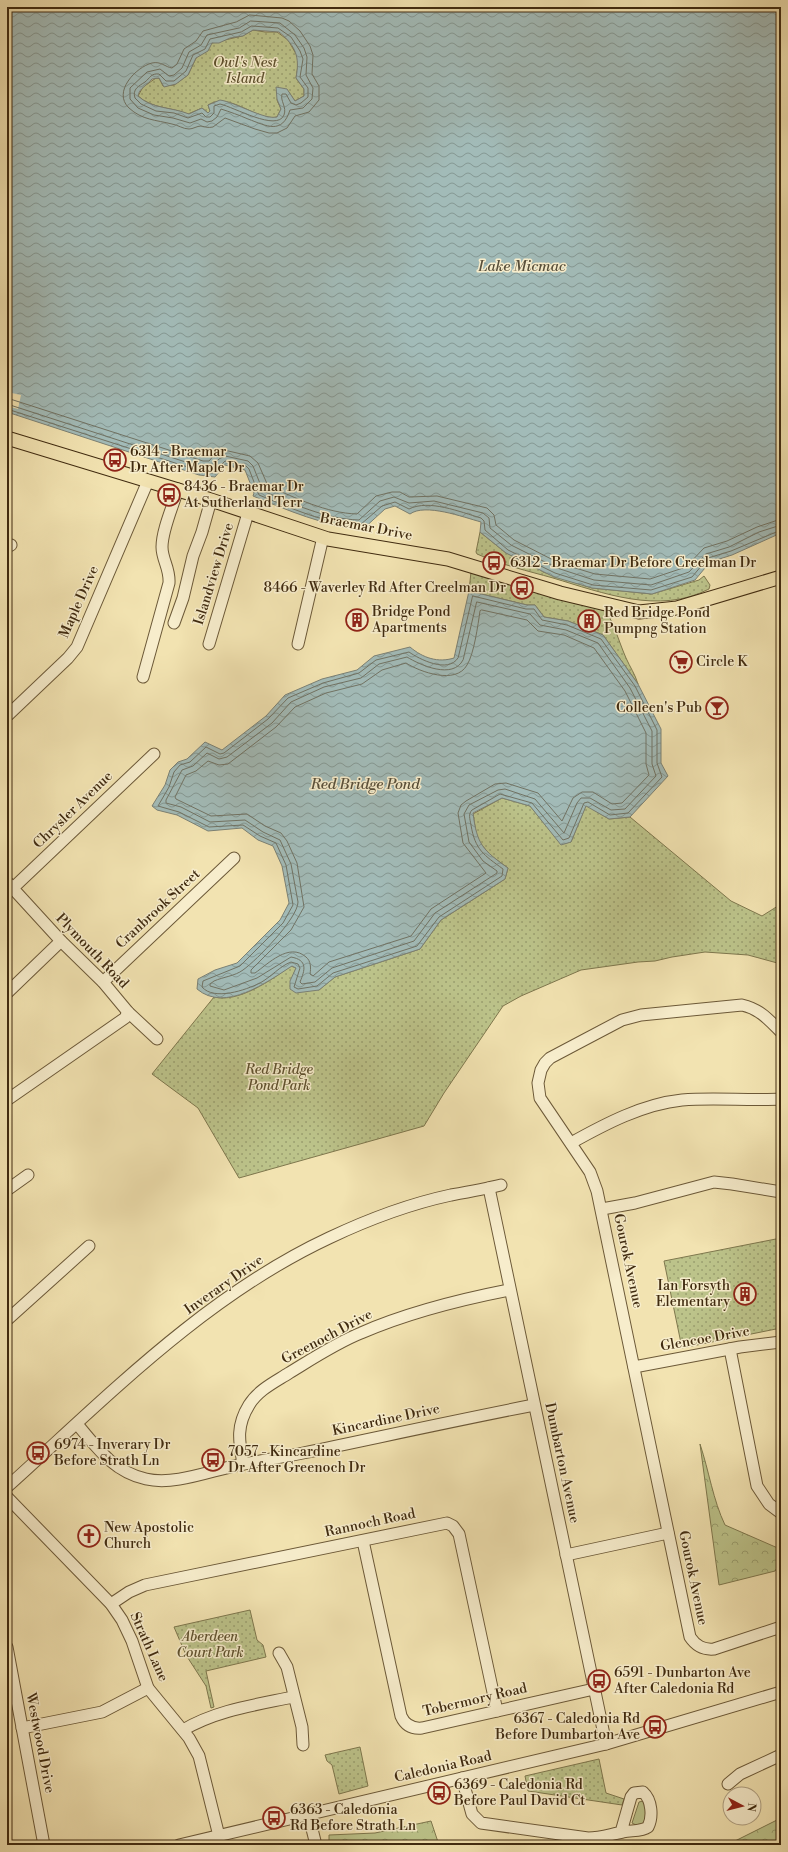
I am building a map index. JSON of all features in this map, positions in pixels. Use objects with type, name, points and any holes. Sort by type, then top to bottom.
[{"type":"main road","name":"Braemar Drive","points":[[7,438],[178,489],[323,537],[448,559],[560,593],[614,607],[648,612],[677,608],[781,577]]},
{"type":"street","name":"Maple Drive","points":[[7,716],[68,658],[77,646],[148,481]]},
{"type":"street","points":[[143,677],[169,583],[169,569],[162,545],[178,489]]},
{"type":"street","points":[[174,624],[184,598],[192,560],[211,500]]},
{"type":"street","name":"Islandview Drive","points":[[209,644],[248,513]]},
{"type":"street","points":[[298,644],[323,537]]},
{"type":"street","name":"Chrysler Avenue","points":[[10,885],[154,754]]},
{"type":"street","name":"Cranbrook Street","points":[[103,982],[234,858]]},
{"type":"street","name":"Plymouth Road","points":[[10,885],[61,941],[103,982],[128,1012],[156,1039]]},
{"type":"street","points":[[7,993],[61,941]]},
{"type":"street","name":"Gourok Avenue","points":[[781,1032],[759,1011],[749,1006],[735,1004],[641,1015],[622,1020],[550,1058],[541,1070],[538,1083],[538,1091],[544,1105],[590,1172],[602,1210],[690,1638],[698,1646],[714,1649],[781,1627]]},
{"type":"street","points":[[7,1100],[126,1018],[128,1012]]},
{"type":"street","points":[[571,1143],[608,1122],[670,1102],[704,1099],[781,1099]]},
{"type":"street","points":[[7,1190],[28,1175]]},
{"type":"street","points":[[602,1210],[714,1182],[781,1192]]},
{"type":"street","name":"Inverary Drive","points":[[7,1487],[148,1360],[213,1309],[282,1262],[328,1238],[368,1222],[450,1196],[501,1185]]},
{"type":"street","name":"Dumbarton Avenue","points":[[489,1188],[509,1290],[606,1744]]},
{"type":"street","points":[[7,1320],[89,1246]]},
{"type":"street","name":"Greenoch Drive","points":[[243,1464],[238,1439],[240,1425],[250,1403],[264,1390],[313,1358],[360,1333],[399,1317],[440,1304],[509,1290]]},
{"type":"street","name":"Glencoe Drive","points":[[634,1367],[730,1349],[781,1342]]},
{"type":"street","points":[[730,1349],[757,1486],[769,1504],[781,1512]]},
{"type":"street","name":"Kincardine Drive","points":[[77,1424],[111,1463],[128,1473],[147,1480],[176,1479],[534,1405]]},
{"type":"street","name":"Strath Lane","points":[[7,1498],[111,1604],[122,1620],[132,1641],[148,1688],[183,1730],[194,1747],[200,1761],[219,1836]]},
{"type":"street","name":"Rannoch Road","points":[[111,1604],[129,1592],[145,1586],[441,1523],[447,1523],[456,1528],[459,1534],[497,1710]]},
{"type":"street","points":[[566,1555],[668,1533]]},
{"type":"street","name":"Tobermory Road","points":[[363,1540],[401,1716],[411,1727],[418,1728],[594,1689]]},
{"type":"street","name":"Westwood Drive","points":[[7,1647],[44,1845]]},
{"type":"street","points":[[279,1653],[287,1667],[293,1696],[302,1727],[303,1746]]},
{"type":"street","points":[[22,1728],[102,1712],[148,1688]]},
{"type":"street","name":"Caledonia Road","points":[[179,1845],[308,1813],[606,1744],[781,1692]]},
{"type":"street","points":[[183,1730],[221,1712],[293,1696]]},
{"type":"street","points":[[728,1784],[740,1774],[781,1755]]},
{"type":"street","points":[[462,1778],[472,1814],[482,1823],[588,1838],[601,1838],[621,1832]]},
{"type":"street","points":[[308,1813],[316,1845]]},
{"type":"green space","name":"Owl's Nest Island","points":[[253,30],[277,32],[288,40],[299,59],[296,78],[304,89],[304,96],[295,101],[288,91],[276,90],[278,94],[277,100],[281,109],[277,117],[261,115],[225,102],[216,102],[208,105],[210,111],[208,113],[202,108],[188,114],[155,106],[138,96],[143,87],[156,78],[159,78],[163,86],[174,85],[188,75],[196,58],[212,43],[242,36]]},
{"type":"green space","points":[[480,532],[506,553],[534,565],[543,572],[592,588],[652,594],[699,580],[704,576],[710,585],[709,589],[690,597],[671,600],[651,601],[611,595],[515,568],[477,554],[476,552]]},
{"type":"green space","points":[[471,572],[606,611],[638,684],[603,635],[568,621],[544,617],[535,605],[527,605],[469,591]]},
{"type":"green space","name":"Red Bridge Pond Park","points":[[502,798],[530,806],[561,844],[571,842],[586,805],[609,819],[630,817],[731,901],[762,916],[781,904],[781,964],[748,955],[705,952],[655,961],[581,970],[521,996],[503,1006],[444,1093],[424,1126],[239,1178],[198,1108],[152,1074],[214,997],[234,997],[244,994],[264,984],[291,966],[296,968],[294,973],[319,990],[335,977],[420,949],[441,920],[505,879],[508,868],[490,855],[477,839],[473,814]]},
{"type":"green space","points":[[781,1238],[781,1328],[682,1348],[664,1261]]},
{"type":"green space","points":[[700,1444],[717,1506],[725,1525],[780,1549],[781,1561],[775,1571],[719,1585]]},
{"type":"green space","name":"Aberdeen Court Park","points":[[250,1610],[257,1640],[263,1645],[266,1657],[206,1671],[214,1707],[211,1708],[206,1686],[186,1655],[174,1627]]},
{"type":"green space","points":[[360,1747],[368,1786],[339,1794],[332,1765],[327,1761],[325,1755]]},
{"type":"green space","points":[[599,1759],[606,1793],[624,1799],[622,1805],[528,1791],[525,1776]]},
{"type":"green space","points":[[643,1801],[646,1803],[646,1822],[636,1825],[632,1823],[639,1802]]},
{"type":"green space","points":[[781,1818],[781,1845],[727,1845]]},
{"type":"green space","points":[[431,1821],[439,1845],[358,1845],[329,1842],[329,1835],[375,1833]]},
{"type":"water","name":"Lake Micmac","points":[[15,7],[781,7],[781,533],[732,555],[710,562],[695,580],[652,594],[592,588],[554,577],[506,553],[480,532],[481,522],[455,514],[425,510],[410,514],[395,506],[385,509],[362,530],[334,525],[293,512],[253,496],[254,493],[245,470],[225,465],[215,477],[199,475],[7,412],[7,20]],"holes":[[[253,30],[279,32],[285,37],[295,52],[297,58],[296,78],[304,89],[304,96],[295,101],[287,89],[276,87],[277,99],[281,109],[277,117],[265,116],[220,100],[208,105],[210,111],[208,113],[202,108],[189,114],[156,106],[138,96],[140,91],[152,79],[159,78],[164,87],[176,84],[188,75],[196,58],[208,51],[212,43],[219,43],[230,38],[243,36]]]},
{"type":"water","name":"Red Bridge Pond","points":[[469,591],[527,605],[535,605],[544,617],[568,621],[603,635],[638,684],[661,729],[661,763],[668,776],[630,817],[609,819],[586,806],[571,842],[561,845],[530,806],[502,798],[473,813],[479,840],[487,851],[508,868],[505,879],[441,920],[420,949],[335,977],[319,990],[296,993],[290,989],[290,981],[296,968],[292,966],[258,987],[233,996],[220,998],[208,996],[197,989],[198,979],[215,970],[237,963],[280,920],[289,903],[282,866],[273,846],[258,840],[242,828],[208,831],[177,815],[157,810],[152,806],[165,785],[170,770],[178,762],[187,759],[205,742],[222,750],[266,716],[285,695],[322,679],[357,670],[374,656],[410,647],[425,657],[436,660],[454,658]]},
{"type":"pier","points":[[7,392],[21,395],[18,409],[7,406]]},
{"type":"place","name":"6314 - Braemar Dr After Maple Dr","points":[[115,460]]},
{"type":"place","name":"8436 - Braemar Dr At Sutherland Terr","points":[[169,495]]},
{"type":"place","name":"6312 - Braemar Dr Before Creelman Dr","points":[[494,563]]},
{"type":"place","name":"8466 - Waverley Rd After Creelman Dr","points":[[522,588]]},
{"type":"place","name":"Bridge Pond Apartments","points":[[357,620]]},
{"type":"place","name":"Red Bridge Pond Pumpng Station","points":[[589,621]]},
{"type":"place","name":"Circle K","points":[[681,662]]},
{"type":"place","name":"Colleen's Pub","points":[[717,708]]},
{"type":"place","name":"Ian Forsyth Elementary","points":[[745,1294]]},
{"type":"place","name":"6974 - Inverary Dr Before Strath Ln","points":[[38,1453]]},
{"type":"place","name":"7057 - Kincardine Dr After Greenoch Dr","points":[[213,1460]]},
{"type":"place","name":"New Apostolic Church","points":[[89,1536]]},
{"type":"place","name":"6591 - Dunbarton Ave After Caledonia Rd","points":[[599,1681]]},
{"type":"place","name":"6367 - Caledonia Rd Before Dumbarton Ave","points":[[655,1727]]},
{"type":"place","name":"6369 - Caledonia Rd Before Paul David Ct","points":[[439,1793]]},
{"type":"place","name":"6363 - Caledonia Rd Before Strath Ln","points":[[274,1818]]}]
